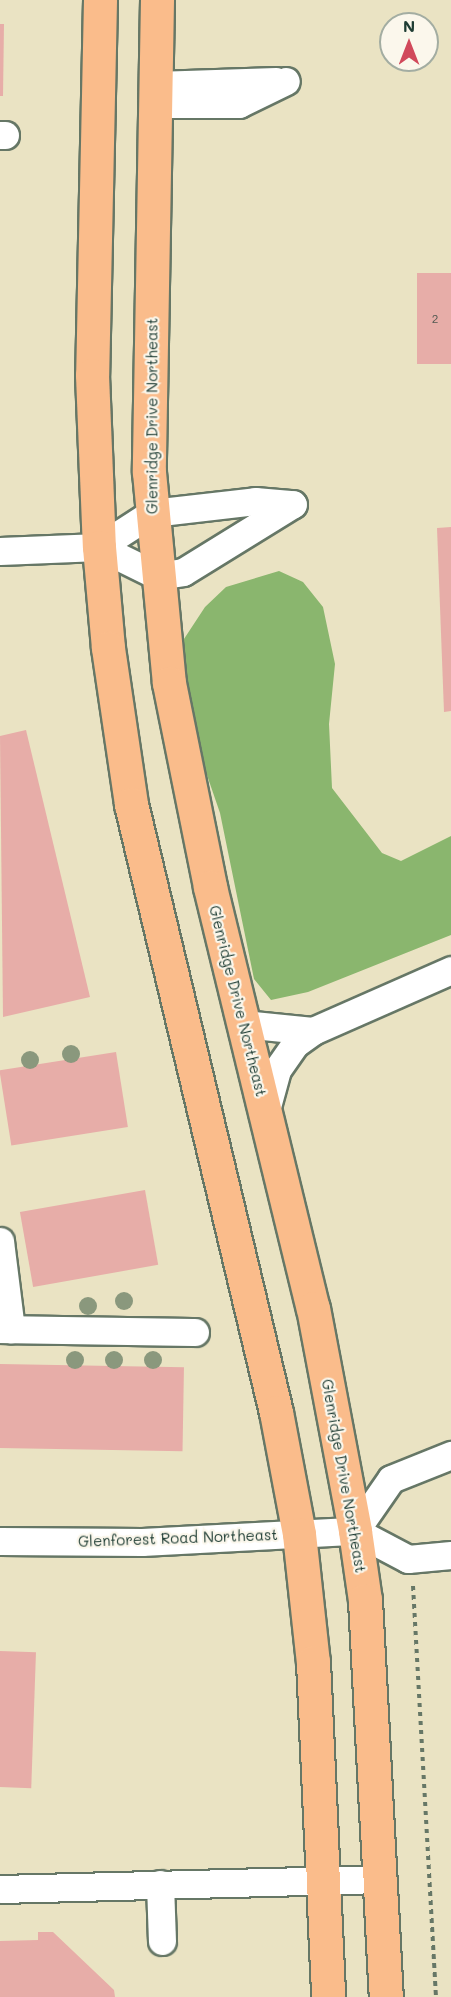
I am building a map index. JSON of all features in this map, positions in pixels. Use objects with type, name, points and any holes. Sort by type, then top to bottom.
[{"type":"main road","points":[[100,0],[92,375],[99,547],[117,720],[131,804],[276,1412],[299,1534],[313,1662],[328,1997]]},
{"type":"main road","name":"Glenridge Drive Northeast","points":[[156,0],[149,472],[169,683],[210,887],[313,1308],[355,1531],[365,1599],[386,1997]]},
{"type":"street","points":[[0,551],[99,547],[158,576],[183,572],[215,556],[293,504],[255,501],[152,513],[99,547]]},
{"type":"street","points":[[265,1114],[278,1070],[295,1044],[313,1031],[451,970]]},
{"type":"street","points":[[243,1024],[313,1031]]},
{"type":"street","points":[[0,1241],[5,1329],[195,1332]]},
{"type":"street","points":[[451,1455],[391,1479],[355,1531],[408,1559],[451,1555]]},
{"type":"street","name":"Glenforest Road Northeast","points":[[0,1541],[142,1542],[355,1531]]},
{"type":"street","points":[[0,1889],[380,1879]]},
{"type":"street","points":[[160,1884],[162,1941]]},
{"type":"path","points":[[408,1559],[417,1600],[436,1997]]},
{"type":"green space","points":[[279,571],[303,582],[323,607],[335,664],[329,724],[332,788],[382,853],[401,861],[451,836],[451,935],[308,992],[271,1000],[254,979],[220,813],[187,717],[182,642],[205,607],[226,587]]},
{"type":"building","points":[[0,24],[4,24],[3,96],[0,96]]},
{"type":"building","points":[[417,273],[451,273],[451,364],[417,364]]},
{"type":"building","points":[[451,527],[451,711],[444,712],[437,528]]},
{"type":"building","points":[[26,730],[90,997],[3,1017],[0,736]]},
{"type":"building","points":[[116,1052],[128,1127],[11,1146],[0,1070]]},
{"type":"building","points":[[145,1190],[158,1265],[33,1287],[20,1212]]},
{"type":"building","points":[[0,1364],[184,1367],[183,1451],[0,1448]]},
{"type":"building","points":[[0,1651],[36,1652],[31,1788],[0,1787]]},
{"type":"building","points":[[38,1932],[53,1932],[114,1990],[115,1997],[0,1997],[0,1941],[38,1940]]}]
